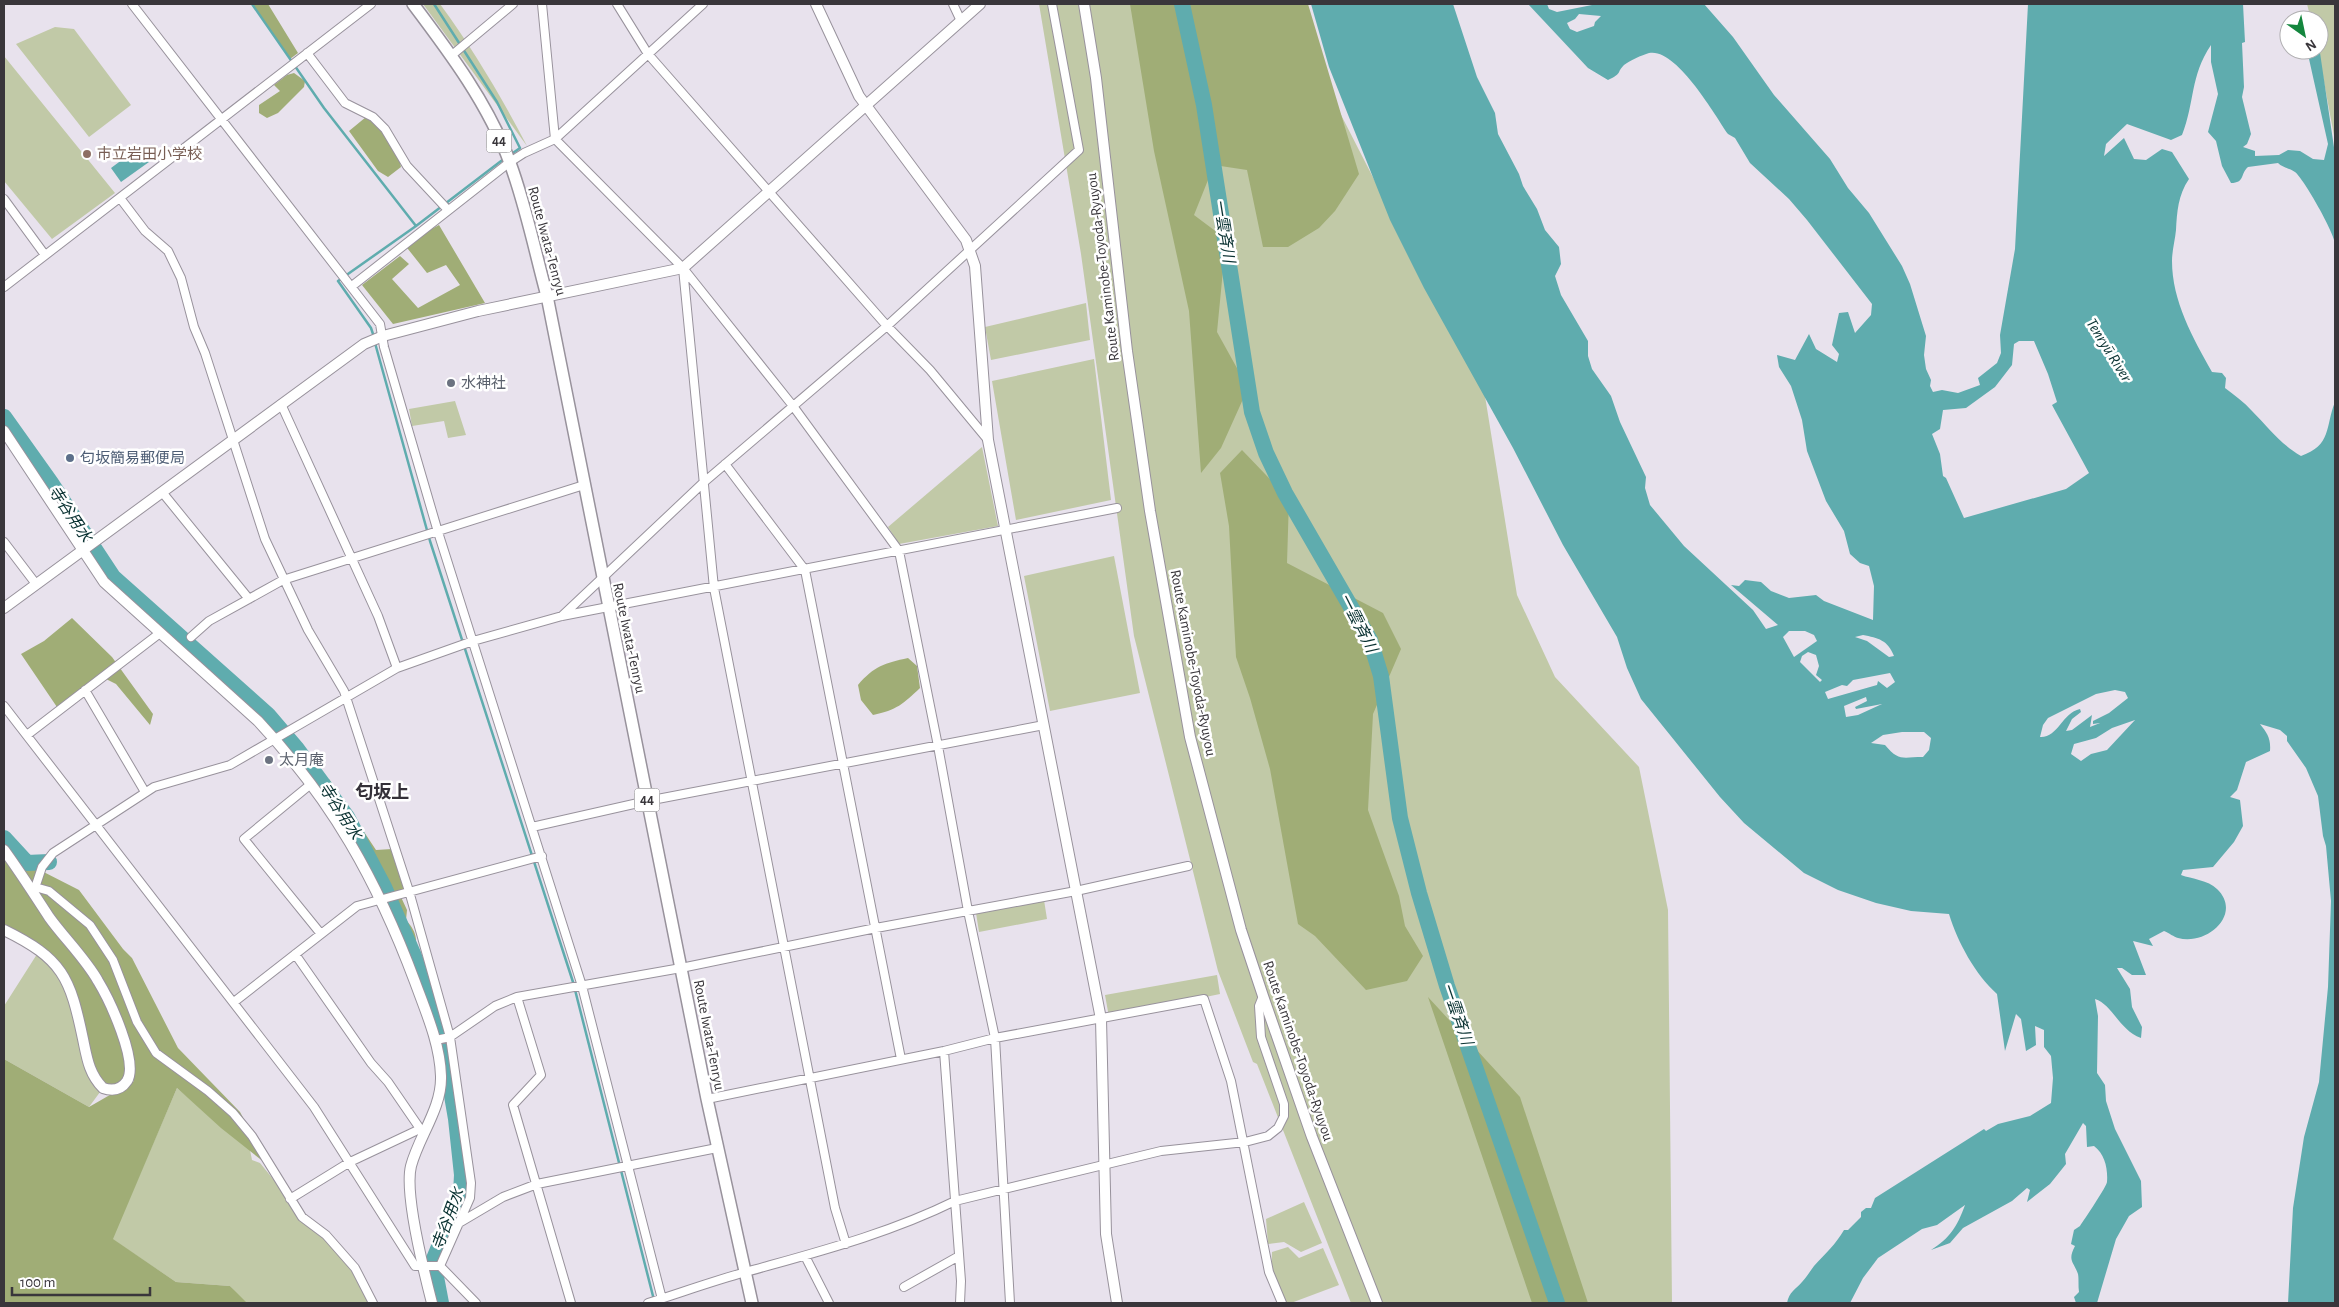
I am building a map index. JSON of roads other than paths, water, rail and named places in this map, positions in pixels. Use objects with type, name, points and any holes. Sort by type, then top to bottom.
[{"type":"main road","name":"Route Iwata-Tenryu","points":[[413,4],[452,55],[475,94],[510,162],[528,223],[546,296],[717,1148],[752,1303]]},
{"type":"street","points":[[132,4],[380,324],[384,347],[438,532],[582,986],[662,1301]]},
{"type":"street","points":[[4,287],[371,4]]},
{"type":"street","points":[[452,55],[513,4]]},
{"type":"street","points":[[542,4],[555,139],[683,268],[793,406],[898,551],[938,746],[968,912],[995,1038],[1010,1303]]},
{"type":"street","points":[[617,4],[648,54],[887,326],[930,370],[988,440]]},
{"type":"street","points":[[352,286],[510,162],[524,153],[555,139],[703,4]]},
{"type":"street","points":[[816,4],[865,106],[966,240],[975,266],[988,440],[1101,1019],[1106,1234],[1117,1303]]},
{"type":"street","points":[[953,4],[961,20]]},
{"type":"street","points":[[4,608],[364,344],[383,336],[546,296],[683,268],[980,4]]},
{"type":"street","points":[[562,616],[703,483],[887,326],[1079,150],[1052,4]]},
{"type":"street","name":"Route Kaminobe-Toyoda-Ryuyou","points":[[1084,4],[1096,78],[1127,351],[1146,483],[1190,737],[1241,930],[1262,996],[1312,1137],[1377,1303]]},
{"type":"street","points":[[307,53],[345,103],[373,117],[385,129],[407,166],[448,210]]},
{"type":"street","points":[[120,198],[145,231],[168,251],[176,266],[265,539],[308,630],[345,696],[409,891],[450,1037],[471,1183],[470,1198],[440,1266]]},
{"type":"street","points":[[4,199],[45,255]]},
{"type":"street","points":[[683,268],[714,588],[835,1208],[846,1244]]},
{"type":"street","points":[[280,404],[352,559],[379,620],[397,668]]},
{"type":"street","points":[[5,437],[104,582],[258,721],[276,740],[311,784],[348,836],[381,899],[412,973],[436,1040],[441,1077],[438,1097],[422,1131],[411,1166],[408,1190],[432,1303]]},
{"type":"street","points":[[725,464],[804,570],[902,1059]]},
{"type":"street","points":[[190,637],[209,621],[283,580],[584,485]]},
{"type":"street","points":[[162,492],[249,599]]},
{"type":"street","points":[[34,889],[42,868],[53,852],[145,792],[173,779],[230,765],[276,740],[345,696],[397,668],[473,641],[562,616],[714,588],[1117,508]]},
{"type":"street","points":[[4,542],[36,584]]},
{"type":"street","points":[[26,735],[160,633]]},
{"type":"street","points":[[85,690],[145,792]]},
{"type":"street","points":[[4,706],[314,1107],[416,1266],[440,1266],[476,1303]]},
{"type":"street","points":[[532,827],[647,801],[1044,725]]},
{"type":"street","points":[[311,784],[244,839],[321,934]]},
{"type":"street","points":[[4,850],[34,889],[49,917],[98,980],[126,1047],[130,1070],[128,1079],[123,1085],[116,1090],[103,1088],[92,1074],[72,995],[67,980],[56,964],[4,930]]},
{"type":"street","points":[[234,1002],[357,906],[542,856]]},
{"type":"street","points":[[436,1040],[450,1037],[495,1006],[517,997],[681,968],[876,928],[1076,891],[1188,866]]},
{"type":"street","points":[[34,889],[49,891],[90,925],[113,960],[137,1022],[156,1053],[208,1091],[234,1113],[252,1136],[302,1217],[326,1235],[355,1268],[373,1303]]},
{"type":"street","points":[[295,954],[422,1131]]},
{"type":"street","points":[[648,1303],[662,1301],[744,1272],[846,1244],[925,1216],[955,1201],[1161,1151],[1245,1142],[1268,1136],[1278,1128],[1284,1116],[1284,1104],[1261,1038],[1258,1006],[1262,996]]},
{"type":"street","points":[[517,997],[541,1075],[512,1105],[571,1303]]},
{"type":"street","points":[[707,1099],[944,1051],[995,1038],[1204,999],[1231,1080],[1245,1142],[1269,1272],[1282,1303]]},
{"type":"street","points":[[944,1051],[959,1256],[960,1303]]},
{"type":"street","points":[[290,1199],[350,1162],[422,1131]]},
{"type":"street","points":[[459,1222],[503,1197],[537,1184],[717,1148]]},
{"type":"street","points":[[805,1256],[830,1303]]},
{"type":"street","points":[[904,1287],[959,1256]]},
{"type":"water","name":"Tenryū River","points":[[1311,4],[1453,4],[1477,77],[1495,113],[1498,134],[1519,174],[1523,186],[1537,209],[1545,230],[1559,247],[1561,264],[1555,276],[1561,295],[1588,341],[1588,356],[1592,369],[1611,396],[1620,422],[1646,477],[1645,488],[1650,505],[1684,546],[1753,610],[1766,629],[1778,625],[1731,585],[1739,586],[1745,580],[1761,582],[1771,591],[1789,598],[1816,595],[1824,601],[1873,620],[1874,586],[1869,566],[1860,563],[1850,554],[1844,531],[1826,501],[1807,451],[1802,420],[1791,386],[1779,367],[1777,355],[1795,360],[1809,334],[1816,349],[1837,362],[1839,354],[1832,345],[1839,313],[1848,312],[1855,333],[1871,315],[1872,304],[1789,199],[1750,163],[1735,138],[1728,134],[1694,84],[1671,60],[1660,54],[1649,53],[1626,63],[1618,74],[1608,80],[1588,68],[1528,4],[1547,4],[1549,9],[1557,12],[1597,4],[1704,4],[1733,37],[1774,95],[1830,159],[1848,188],[1869,213],[1902,266],[1910,284],[1926,336],[1924,355],[1933,392],[1942,390],[1958,393],[1980,385],[1978,378],[1997,363],[2001,353],[2000,335],[2015,249],[2028,4],[2243,4],[2245,42],[2242,43],[2244,87],[2242,97],[2251,134],[2247,144],[2243,147],[2255,151],[2255,156],[2279,155],[2288,150],[2300,151],[2313,159],[2324,160],[2328,144],[2309,60],[2321,60],[2335,154],[2335,244],[2334,238],[2318,207],[2295,172],[2278,163],[2248,167],[2240,180],[2231,183],[2222,166],[2216,141],[2208,132],[2218,94],[2211,62],[2211,45],[2199,68],[2182,135],[2171,140],[2127,124],[2106,144],[2104,156],[2124,138],[2134,159],[2146,160],[2162,149],[2172,152],[2189,179],[2180,197],[2172,257],[2173,276],[2180,305],[2191,332],[2212,372],[2222,373],[2226,378],[2225,388],[2246,405],[2280,440],[2301,456],[2311,452],[2323,441],[2335,402],[2335,1303],[2288,1303],[2293,1208],[2304,1137],[2319,1082],[2328,987],[2331,901],[2326,846],[2318,796],[2306,768],[2287,741],[2287,736],[2280,730],[2260,724],[2268,736],[2270,751],[2246,762],[2237,790],[2230,797],[2240,800],[2243,826],[2234,842],[2213,867],[2183,870],[2181,875],[2205,882],[2217,889],[2224,899],[2226,908],[2224,918],[2210,933],[2200,937],[2178,938],[2164,931],[2149,939],[2153,946],[2133,941],[2146,975],[2132,975],[2122,968],[2117,968],[2130,989],[2132,1007],[2142,1027],[2141,1038],[2127,1029],[2107,1006],[2095,999],[2098,1016],[2097,1073],[2105,1085],[2106,1101],[2115,1129],[2141,1181],[2142,1207],[2129,1216],[2116,1239],[2097,1303],[2076,1303],[2074,1297],[2079,1292],[2078,1274],[2071,1258],[2075,1246],[2071,1244],[2074,1230],[2080,1226],[2107,1182],[2107,1172],[2103,1157],[2094,1146],[2087,1147],[2086,1126],[2083,1123],[2065,1154],[2066,1164],[2050,1184],[2027,1202],[2030,1190],[2027,1188],[2012,1201],[1963,1228],[1950,1243],[1931,1250],[1952,1231],[1965,1205],[1937,1225],[1922,1229],[1878,1258],[1863,1278],[1850,1303],[1787,1303],[1791,1293],[1804,1280],[1844,1230],[1848,1230],[1861,1217],[1861,1212],[1866,1208],[1871,1208],[1875,1198],[1984,1129],[1986,1131],[1998,1124],[2030,1116],[2051,1103],[2053,1078],[2051,1056],[2044,1047],[2044,1030],[2035,1026],[2036,1045],[2026,1051],[2021,1019],[2016,1014],[2005,1051],[1997,994],[1981,977],[1968,957],[1957,936],[1949,914],[1911,911],[1876,903],[1838,890],[1804,873],[1744,823],[1720,797],[1641,699],[1627,668],[1617,637],[1563,545],[1513,448],[1424,288],[1390,220],[1329,67]],"holes":[[[1579,14],[1601,16],[1594,26],[1577,32],[1570,29],[1567,23],[1575,19]],[[2019,341],[2034,341],[2057,402],[2052,405],[2089,473],[2066,489],[1964,518],[1946,478],[1943,476],[1940,454],[1932,434],[1940,429],[1943,410],[1966,408],[1995,387],[2012,365],[2014,344]],[[1789,631],[1805,631],[1814,635],[1817,641],[1794,657],[1783,637]],[[1863,635],[1882,641],[1889,646],[1894,656],[1889,657],[1867,641],[1855,637]],[[1808,652],[1816,655],[1819,666],[1816,675],[1822,680],[1820,682],[1800,662],[1802,656]],[[1890,673],[1895,682],[1887,688],[1878,681],[1877,685],[1828,699],[1825,692],[1842,685],[1847,686],[1853,680]],[[2115,690],[2125,692],[2128,698],[2109,713],[2093,721],[2093,724],[2100,723],[2090,727],[2092,715],[2072,730],[2066,731],[2072,719],[2081,712],[2080,709],[2069,715],[2051,734],[2040,737],[2043,725],[2048,718],[2096,694]],[[1866,697],[1867,701],[1855,707],[1856,709],[1882,704],[1858,715],[1846,717],[1844,706]],[[2135,720],[2107,750],[2091,754],[2081,761],[2071,754],[2074,744],[2096,738],[2112,728]],[[1902,732],[1924,732],[1931,738],[1929,750],[1923,757],[1906,758],[1898,756],[1885,745],[1871,743],[1883,735]]]},
{"type":"water","points":[[138,148],[149,162],[121,182],[111,168]]},
{"type":"waterway","points":[[252,4],[324,108],[416,226]]},
{"type":"waterway","points":[[434,4],[497,102],[520,148],[510,155]]},
{"type":"waterway","name":"一雲斉川","points":[[1182,4],[1204,105],[1252,412],[1266,453],[1285,493],[1370,640],[1381,676],[1400,818],[1419,893],[1447,986],[1557,1303]]},
{"type":"waterway","points":[[374,337],[371,328],[338,281],[416,226],[505,158]]},
{"type":"waterway","points":[[375,343],[430,541],[573,982],[654,1300]]},
{"type":"waterway","name":"寺谷用水","points":[[4,417],[51,483],[113,577],[268,715],[297,749],[347,817],[384,887],[414,956],[440,1026],[456,1119],[462,1175],[461,1194],[433,1261],[441,1303]]},
{"type":"waterway","points":[[4,838],[27,863],[49,862]]},
{"type":"place","name":"市立岩田小学校","points":[[87,154]]},
{"type":"place","name":"水神社","points":[[451,383]]},
{"type":"place","name":"匂坂簡易郵便局","points":[[70,458]]},
{"type":"place","name":"太月庵","points":[[269,760]]},
{"type":"district","name":"匂坂上","points":[[382,793]]}]
